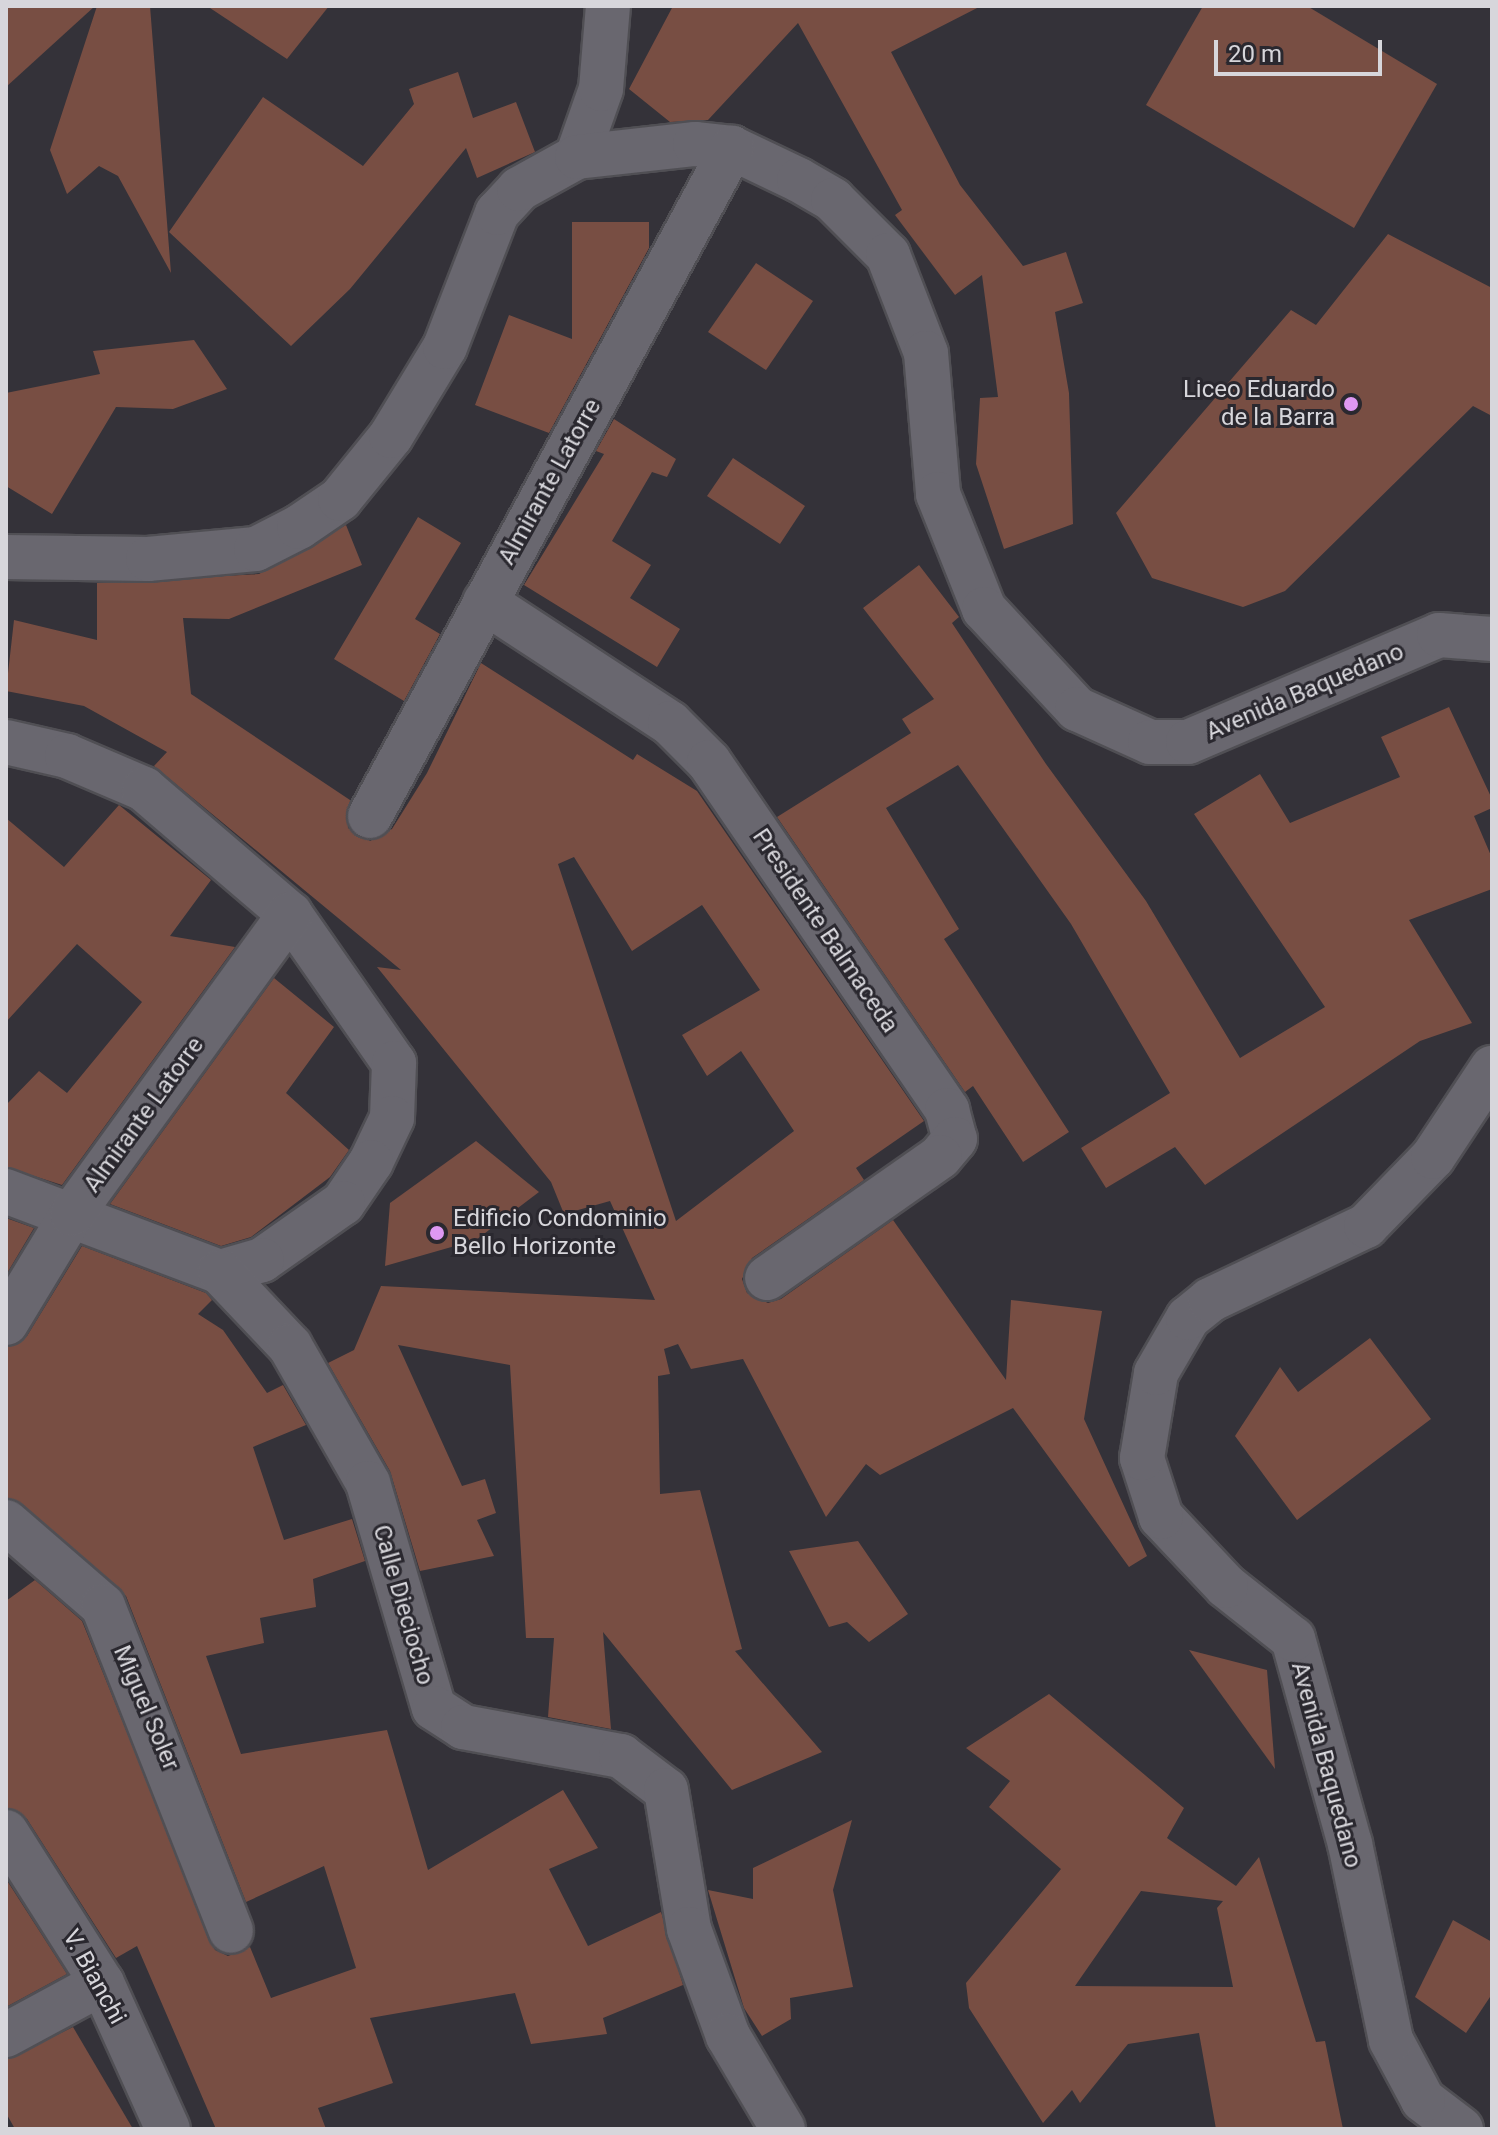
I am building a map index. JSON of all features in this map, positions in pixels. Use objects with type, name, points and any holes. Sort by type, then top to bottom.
[{"type":"street","points":[[577,157],[601,89],[608,6]]},
{"type":"street","name":"Avenida Baquedano","points":[[6,557],[148,559],[256,549],[340,499],[391,436],[445,347],[497,213],[545,171],[577,157],[623,147],[732,148],[833,200],[888,255],[926,353],[938,494],[984,609],[1077,709],[1137,738],[1188,742],[1439,635],[1492,639]]},
{"type":"street","name":"Almirante Latorre","points":[[370,816],[732,148]]},
{"type":"street","name":"Presidente Balmaceda","points":[[485,602],[670,723],[709,762],[947,1110],[955,1139],[940,1157],[767,1278]]},
{"type":"street","points":[[6,742],[67,756],[144,789],[290,914],[394,1063],[392,1118],[343,1203],[300,1240],[220,1272],[6,1191]]},
{"type":"street","name":"Almirante Latorre","points":[[6,1323],[72,1214],[290,914]]},
{"type":"street","name":"Avenida Baquedano","points":[[1461,2129],[1423,2100],[1391,2040],[1350,1844],[1293,1639],[1226,1586],[1161,1517],[1142,1458],[1156,1373],[1188,1318],[1210,1300],[1366,1226],[1433,1157],[1492,1068]]},
{"type":"street","name":"Calle Dieciocho","points":[[220,1272],[290,1346],[368,1483],[434,1708],[463,1727],[621,1756],[666,1790],[689,1929],[728,2036],[783,2129]]},
{"type":"street","name":"Miguel Soler","points":[[6,1522],[103,1606],[231,1931]]},
{"type":"street","name":"V. Bianchi","points":[[6,1832],[102,1983],[168,2129]]},
{"type":"street","points":[[6,2035],[102,1983]]},
{"type":"building","points":[[6,6],[95,6],[6,87]]},
{"type":"building","points":[[97,6],[150,6],[171,273],[118,176],[99,166],[67,194],[50,150]]},
{"type":"building","points":[[207,6],[329,6],[287,59]]},
{"type":"building","points":[[673,6],[981,6],[891,52],[960,185],[1023,266],[1066,252],[1083,303],[1055,312],[1069,393],[1073,524],[1004,549],[976,464],[980,398],[998,397],[982,275],[955,295],[895,215],[902,210],[798,23],[708,120],[670,122],[629,89]]},
{"type":"building","points":[[1203,6],[1307,6],[1437,84],[1354,228],[1146,105]]},
{"type":"building","points":[[458,72],[473,118],[516,102],[535,152],[477,178],[466,148],[350,289],[291,346],[169,232],[263,97],[363,166],[414,104],[409,89]]},
{"type":"building","points":[[572,222],[649,222],[649,248],[549,433],[475,405],[509,315],[572,339]]},
{"type":"building","points":[[1388,234],[1492,288],[1492,416],[1473,406],[1285,591],[1243,607],[1152,578],[1116,513],[1291,310],[1316,325]]},
{"type":"building","points":[[756,263],[813,301],[766,370],[708,332]]},
{"type":"building","points":[[194,340],[227,389],[173,409],[116,407],[52,514],[6,486],[6,393],[100,374],[93,351]]},
{"type":"building","points":[[614,419],[676,459],[667,477],[652,472],[612,541],[651,565],[630,598],[680,629],[657,667],[524,585],[604,454],[596,451]]},
{"type":"building","points":[[733,458],[805,506],[780,544],[707,496]]},
{"type":"building","points":[[418,517],[461,543],[415,619],[440,634],[404,701],[334,659]]},
{"type":"building","points":[[346,525],[362,565],[229,619],[183,618],[191,694],[350,800],[348,828],[370,841],[392,829],[427,773],[481,663],[633,760],[637,754],[697,791],[924,1121],[856,1168],[864,1180],[752,1258],[742,1279],[747,1293],[768,1303],[781,1299],[893,1220],[1006,1380],[1011,1300],[1102,1311],[1084,1419],[1147,1556],[1129,1567],[1013,1408],[880,1475],[866,1464],[826,1517],[743,1359],[691,1369],[678,1344],[664,1349],[670,1374],[658,1376],[660,1494],[700,1490],[742,1649],[735,1651],[822,1752],[732,1790],[603,1632],[611,1729],[548,1717],[554,1638],[526,1638],[510,1365],[398,1345],[462,1486],[485,1479],[496,1513],[477,1520],[494,1556],[420,1571],[390,1471],[328,1363],[354,1350],[381,1286],[655,1300],[610,1201],[564,1214],[551,1182],[377,967],[401,970],[154,766],[167,752],[84,706],[6,691],[14,620],[97,640],[97,583],[259,574]],"holes":[[[574,857],[632,951],[702,905],[760,990],[682,1035],[707,1076],[741,1051],[794,1131],[676,1221],[558,864]]]},
{"type":"building","points":[[919,565],[959,617],[952,623],[1046,764],[1146,901],[1240,1058],[1325,1007],[1194,814],[1260,774],[1290,823],[1400,777],[1381,737],[1449,707],[1492,799],[1492,808],[1474,816],[1492,858],[1492,889],[1409,920],[1472,1023],[1420,1041],[1205,1185],[1175,1147],[1106,1188],[1081,1148],[1170,1093],[1071,924],[958,765],[886,808],[959,929],[944,939],[1069,1132],[1023,1162],[973,1086],[965,1092],[777,817],[911,733],[902,719],[934,699],[863,608]]},
{"type":"building","points":[[119,805],[211,880],[170,936],[235,947],[62,1185],[6,1167],[6,1105],[39,1071],[67,1093],[142,1002],[77,944],[6,1022],[6,818],[64,867]]},
{"type":"building","points":[[274,978],[334,1027],[286,1093],[349,1150],[330,1177],[251,1237],[221,1246],[110,1204]]},
{"type":"building","points":[[476,1141],[539,1192],[476,1240],[385,1266],[390,1203]]},
{"type":"building","points":[[6,1218],[34,1228],[6,1275]]},
{"type":"building","points":[[82,1246],[206,1293],[212,1300],[198,1314],[223,1330],[267,1393],[283,1385],[306,1425],[253,1447],[284,1540],[352,1519],[365,1561],[313,1579],[316,1607],[260,1618],[264,1643],[206,1656],[241,1754],[387,1730],[428,1870],[563,1790],[598,1848],[549,1869],[588,1946],[661,1912],[683,1985],[603,2018],[607,2034],[531,2044],[515,1993],[370,2018],[393,2083],[318,2108],[326,2129],[216,2129],[137,1946],[116,1958],[27,1819],[6,1807],[6,1601],[35,1580],[82,1621],[215,1950],[228,1956],[250,1947],[271,1998],[356,1968],[324,1866],[246,1902],[126,1596],[6,1496],[6,1348],[27,1336]]},
{"type":"building","points":[[1370,1338],[1431,1419],[1297,1520],[1235,1436],[1280,1367],[1298,1392]]},
{"type":"building","points":[[858,1541],[908,1614],[869,1642],[847,1622],[829,1627],[789,1551]]},
{"type":"building","points":[[1189,1650],[1267,1670],[1275,1769]]},
{"type":"building","points":[[1049,1694],[1184,1808],[1167,1838],[1236,1886],[1259,1857],[1316,2042],[1325,2041],[1343,2129],[1216,2129],[1199,2033],[1128,2044],[1080,2103],[1072,2090],[1043,2123],[969,2008],[966,1983],[1061,1869],[989,1807],[1010,1781],[966,1748]],"holes":[[[1141,1891],[1223,1901],[1217,1908],[1233,1987],[1075,1986]]]},
{"type":"building","points":[[852,1820],[833,1890],[853,1987],[790,1998],[791,2019],[762,2036],[744,2008],[708,1890],[753,1899],[753,1868]]},
{"type":"building","points":[[6,1879],[67,1974],[6,2007]]},
{"type":"building","points":[[1453,1920],[1492,1942],[1492,1994],[1466,2033],[1415,1997]]},
{"type":"building","points":[[73,2027],[133,2129],[15,2129],[6,2113],[6,2060]]},
{"type":"place","name":"Liceo Eduardo de la Barra","points":[[1351,404]]},
{"type":"place","name":"Edificio Condominio Bello Horizonte","points":[[437,1233]]}]
